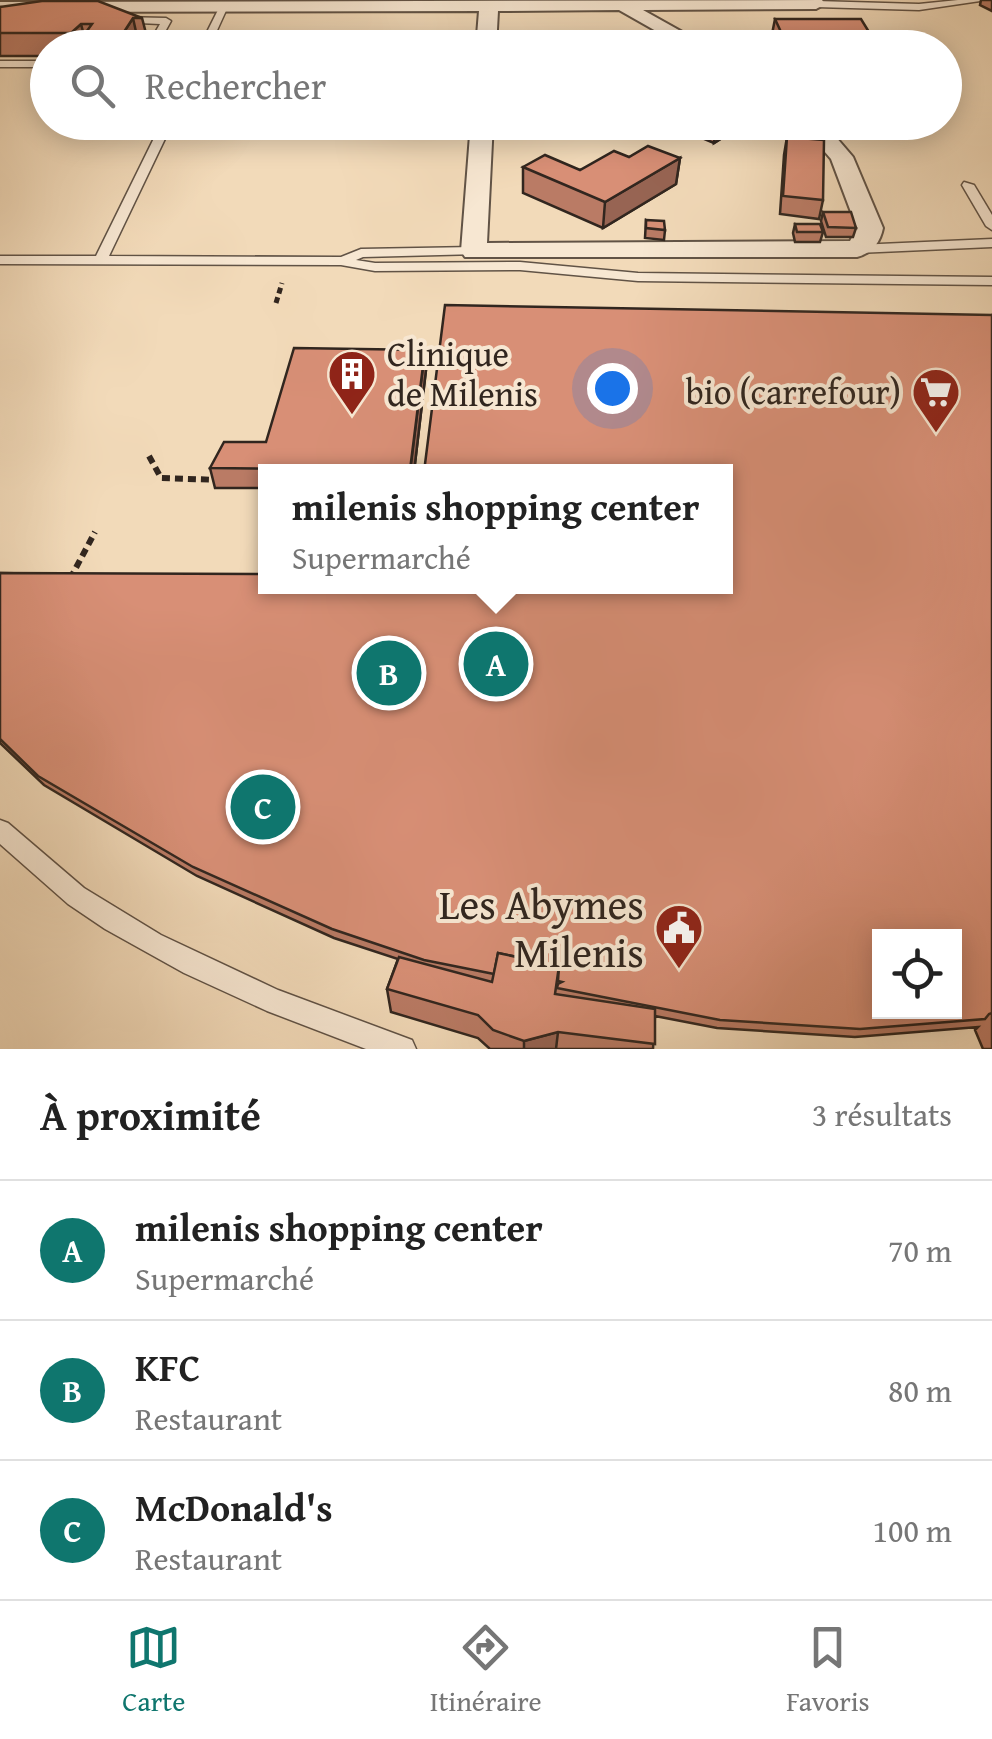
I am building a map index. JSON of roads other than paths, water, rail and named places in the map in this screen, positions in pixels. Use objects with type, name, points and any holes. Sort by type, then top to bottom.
[{"type":"street","points":[[0,5],[18,12],[128,4],[822,2]]},
{"type":"street","points":[[487,30],[489,4]]},
{"type":"street","points":[[617,4],[667,30]]},
{"type":"street","points":[[481,140],[474,251],[857,249],[868,238],[870,228],[842,157],[826,140]]},
{"type":"lane","points":[[858,5],[872,0]]},
{"type":"lane","points":[[822,2],[919,6],[983,0]]},
{"type":"lane","points":[[116,20],[128,4]]},
{"type":"lane","points":[[213,30],[226,4]]},
{"type":"lane","points":[[18,12],[66,20]]},
{"type":"lane","points":[[99,20],[166,21],[161,30]]},
{"type":"lane","points":[[0,64],[30,64]]},
{"type":"lane","points":[[100,262],[159,140]]},
{"type":"lane","points":[[968,185],[992,226]]},
{"type":"lane","points":[[857,249],[992,242]]},
{"type":"lane","points":[[341,262],[360,254],[474,251]]},
{"type":"lane","points":[[0,260],[341,262],[376,267],[520,266],[638,277],[992,281]]},
{"type":"lane","points":[[0,830],[74,895],[128,928],[316,1019],[403,1049]]},
{"type":"place","name":"Clinique de Milenis","points":[[352,416]]},
{"type":"place","name":"bio (carrefour)","points":[[936,434]]},
{"type":"place","name":"milenis shopping center","points":[[496,664]]},
{"type":"place","name":"KFC","points":[[389,673]]},
{"type":"place","name":"McDonald's","points":[[263,807]]},
{"type":"place","name":"Les Abymes Milenis","points":[[679,970]]}]
